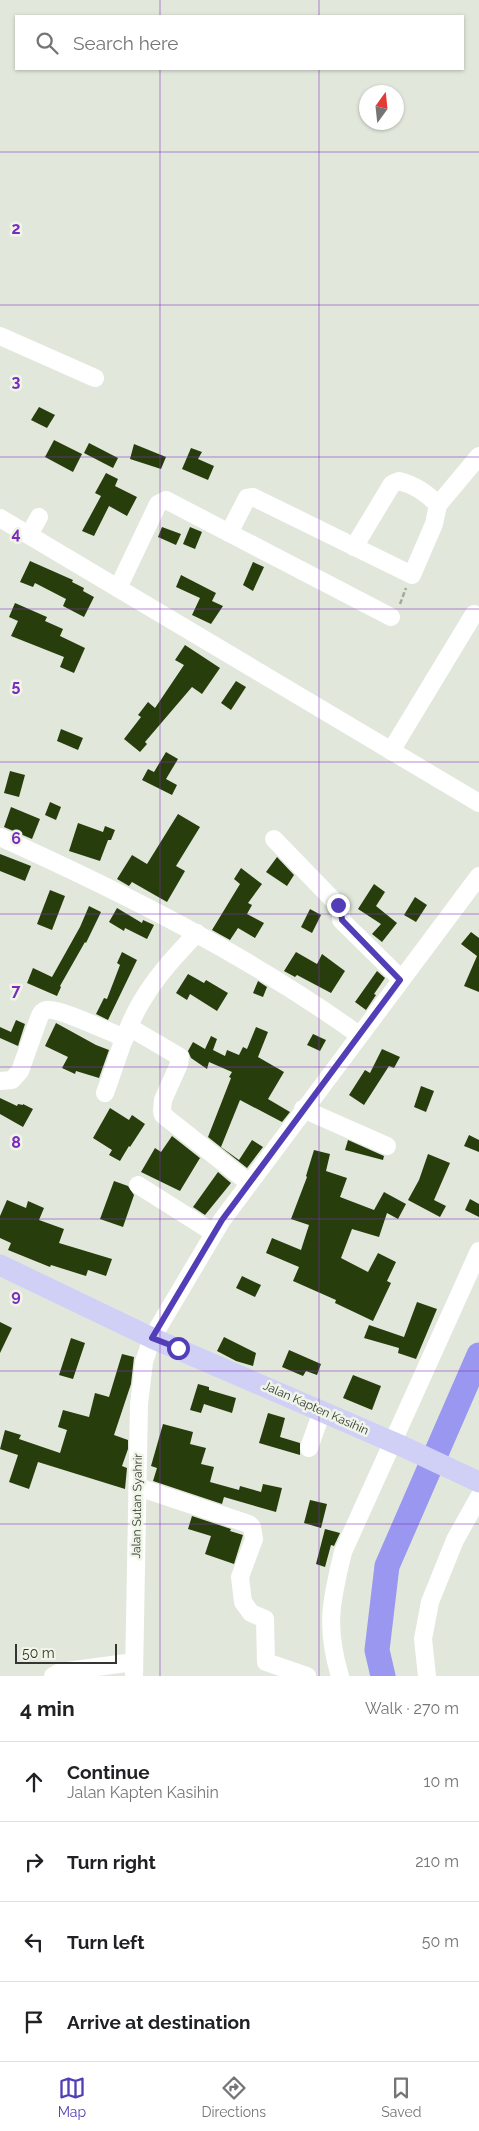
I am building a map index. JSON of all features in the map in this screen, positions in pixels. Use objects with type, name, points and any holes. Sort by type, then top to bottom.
[{"type":"main road","name":"Jalan Kapten Kasihin","points":[[0,1265],[152,1338],[398,1444],[479,1482]]},
{"type":"street","points":[[0,336],[95,378]]},
{"type":"street","points":[[229,532],[247,498],[252,497],[412,575],[434,524],[438,505],[479,456]]},
{"type":"street","points":[[354,546],[392,484],[399,480],[411,484],[428,495],[438,505]]},
{"type":"street","points":[[118,588],[158,504],[162,501],[171,502],[391,617]]},
{"type":"street","points":[[29,535],[39,517]]},
{"type":"street","points":[[0,518],[479,803]]},
{"type":"street","points":[[391,751],[474,614]]},
{"type":"street","points":[[0,837],[197,933],[323,1009],[359,1035]]},
{"type":"street","points":[[274,839],[338,905],[342,920],[400,980]]},
{"type":"street","name":"Jalan Sutan Syahrir","points":[[134,1669],[139,1404],[144,1362],[152,1338],[214,1233],[249,1183],[479,876]]},
{"type":"street","points":[[105,1093],[127,1033],[144,998],[154,983],[197,933]]},
{"type":"street","points":[[0,1081],[12,1080],[20,1071],[39,1018],[42,1012],[46,1010],[59,1012],[127,1033],[180,1057],[180,1064],[162,1106],[163,1115],[249,1183]]},
{"type":"street","points":[[303,1109],[387,1146]]},
{"type":"street","points":[[138,1185],[214,1233]]},
{"type":"street","points":[[340,1676],[332,1651],[330,1626],[332,1598],[343,1552],[398,1444],[479,1251]]},
{"type":"street","points":[[309,1448],[322,1411]]},
{"type":"street","points":[[138,1487],[249,1524],[252,1527],[254,1539],[240,1576],[243,1602],[251,1614],[264,1619],[266,1662],[307,1676]]},
{"type":"street","points":[[427,1676],[423,1639],[430,1602],[456,1540],[479,1497]]},
{"type":"street","points":[[53,1676],[60,1672],[134,1669]]},
{"type":"path","points":[[391,617],[397,610],[412,575]]},
{"type":"building","points":[[39,407],[55,415],[47,428],[31,420]]},
{"type":"building","points":[[54,440],[82,454],[73,472],[45,457]]},
{"type":"building","points":[[89,443],[118,458],[113,468],[84,453]]},
{"type":"building","points":[[134,444],[166,457],[161,469],[130,459]]},
{"type":"building","points":[[191,448],[202,452],[198,459],[214,466],[208,480],[182,469]]},
{"type":"building","points":[[106,473],[118,479],[115,486],[137,497],[127,516],[109,506],[94,536],[82,531],[101,496],[95,493]]},
{"type":"building","points":[[162,527],[181,534],[176,545],[158,537]]},
{"type":"building","points":[[190,527],[202,532],[195,549],[183,544]]},
{"type":"building","points":[[30,561],[73,580],[72,582],[84,588],[83,591],[94,597],[84,617],[63,606],[66,599],[35,583],[33,587],[20,582]]},
{"type":"building","points":[[253,562],[264,567],[253,591],[243,585]]},
{"type":"building","points":[[181,575],[216,593],[212,601],[223,606],[211,624],[192,615],[200,598],[176,587]]},
{"type":"building","points":[[15,603],[47,617],[45,621],[63,629],[60,636],[85,648],[74,673],[60,667],[64,657],[11,636],[18,621],[9,617]]},
{"type":"building","points":[[185,645],[220,668],[202,694],[192,687],[145,742],[147,744],[140,752],[124,739],[141,717],[138,715],[148,702],[155,708],[184,665],[175,660]]},
{"type":"building","points":[[236,681],[246,687],[231,710],[221,703]]},
{"type":"building","points":[[61,729],[83,738],[78,750],[57,741]]},
{"type":"building","points":[[166,752],[178,759],[166,779],[177,785],[172,795],[142,780],[148,769],[154,772]]},
{"type":"building","points":[[10,771],[25,775],[19,797],[4,793]]},
{"type":"building","points":[[50,802],[61,807],[56,820],[45,815]]},
{"type":"building","points":[[11,807],[40,819],[32,839],[4,827]]},
{"type":"building","points":[[178,814],[200,827],[176,866],[185,871],[167,902],[132,882],[129,886],[117,879],[132,855],[147,864]]},
{"type":"building","points":[[78,823],[103,832],[105,826],[115,830],[111,840],[108,840],[100,861],[69,851]]},
{"type":"building","points":[[0,854],[31,866],[25,881],[0,871]]},
{"type":"building","points":[[277,857],[294,875],[287,886],[266,872]]},
{"type":"building","points":[[241,868],[262,884],[248,903],[252,905],[247,914],[264,923],[255,938],[238,928],[230,940],[212,930],[240,884],[234,879]]},
{"type":"building","points":[[374,884],[385,892],[376,906],[397,923],[382,942],[372,934],[381,924],[358,909]]},
{"type":"building","points":[[50,890],[65,896],[52,930],[37,924]]},
{"type":"building","points":[[415,897],[427,905],[416,922],[404,915]]},
{"type":"building","points":[[89,906],[101,912],[86,943],[60,986],[57,996],[27,983],[33,968],[52,977],[80,927]]},
{"type":"building","points":[[117,908],[142,923],[143,920],[154,925],[147,939],[125,928],[124,931],[109,922]]},
{"type":"building","points":[[310,909],[321,915],[312,933],[301,927]]},
{"type":"building","points":[[471,932],[479,938],[479,992],[464,986],[477,956],[461,944]]},
{"type":"building","points":[[122,952],[137,960],[108,1020],[96,1014],[104,998],[107,999],[120,965],[117,963]]},
{"type":"building","points":[[296,952],[317,964],[322,954],[345,971],[331,993],[297,975],[295,977],[284,971]]},
{"type":"building","points":[[377,971],[385,978],[366,1010],[355,1002]]},
{"type":"building","points":[[188,974],[204,983],[206,980],[228,993],[217,1011],[190,994],[187,1000],[176,993]]},
{"type":"building","points":[[258,981],[267,987],[263,997],[253,993]]},
{"type":"building","points":[[16,1020],[25,1024],[18,1046],[0,1038],[0,1027],[11,1032]]},
{"type":"building","points":[[56,1023],[109,1050],[99,1078],[76,1071],[75,1074],[62,1068],[68,1057],[45,1046]]},
{"type":"building","points":[[256,1027],[268,1032],[258,1057],[284,1072],[268,1099],[290,1112],[282,1122],[240,1100],[221,1147],[239,1160],[252,1140],[263,1147],[247,1168],[208,1137],[232,1072],[209,1062],[207,1069],[191,1058],[188,1051],[193,1042],[205,1049],[211,1036],[217,1039],[213,1050],[225,1056],[227,1050],[239,1055],[243,1047],[247,1049]]},
{"type":"building","points":[[313,1034],[326,1040],[320,1051],[307,1045]]},
{"type":"building","points":[[382,1049],[400,1057],[394,1068],[389,1066],[364,1105],[349,1095],[365,1070],[370,1073]]},
{"type":"building","points":[[421,1086],[434,1091],[426,1112],[414,1107]]},
{"type":"building","points":[[0,1098],[17,1106],[18,1104],[23,1104],[33,1109],[23,1127],[0,1114]]},
{"type":"building","points":[[110,1108],[129,1120],[132,1115],[145,1124],[120,1161],[109,1155],[112,1150],[93,1138]]},
{"type":"building","points":[[469,1135],[479,1140],[479,1152],[464,1146]]},
{"type":"building","points":[[172,1136],[200,1158],[180,1191],[141,1172],[155,1148],[161,1152]]},
{"type":"building","points":[[348,1140],[384,1156],[383,1160],[345,1150]]},
{"type":"building","points":[[314,1150],[330,1154],[326,1171],[347,1178],[340,1197],[374,1210],[384,1192],[406,1204],[398,1219],[387,1213],[379,1237],[352,1229],[341,1258],[368,1272],[378,1253],[396,1262],[387,1281],[391,1283],[373,1321],[335,1303],[336,1300],[293,1281],[299,1267],[266,1253],[272,1238],[301,1250],[309,1225],[291,1219],[307,1177]]},
{"type":"building","points":[[428,1154],[450,1163],[434,1200],[446,1206],[440,1217],[408,1200],[419,1180]]},
{"type":"building","points":[[218,1172],[231,1183],[205,1215],[193,1207]]},
{"type":"building","points":[[114,1181],[128,1186],[134,1195],[123,1227],[100,1219]]},
{"type":"building","points":[[470,1199],[479,1204],[479,1217],[465,1210]]},
{"type":"building","points":[[7,1200],[26,1208],[28,1201],[44,1208],[39,1220],[64,1229],[59,1243],[112,1259],[106,1276],[88,1270],[86,1276],[51,1265],[50,1267],[8,1250],[11,1243],[0,1238],[0,1216]]},
{"type":"building","points":[[242,1276],[261,1285],[255,1297],[236,1288]]},
{"type":"building","points":[[417,1302],[437,1309],[416,1359],[398,1353],[399,1348],[364,1338],[369,1325],[404,1337]]},
{"type":"building","points":[[0,1322],[12,1328],[0,1353]]},
{"type":"building","points":[[224,1337],[256,1353],[253,1366],[236,1361],[217,1351]]},
{"type":"building","points":[[71,1338],[85,1343],[73,1379],[59,1375]]},
{"type":"building","points":[[289,1350],[321,1364],[317,1375],[306,1371],[303,1376],[282,1367]]},
{"type":"building","points":[[122,1354],[134,1357],[131,1384],[114,1435],[128,1440],[128,1449],[122,1466],[127,1468],[125,1489],[38,1462],[29,1489],[9,1482],[18,1455],[0,1449],[5,1430],[21,1435],[19,1439],[60,1453],[67,1430],[58,1427],[63,1410],[89,1417],[95,1393],[109,1397]]},
{"type":"building","points":[[353,1375],[381,1386],[372,1410],[343,1398]]},
{"type":"building","points":[[198,1384],[209,1387],[209,1390],[236,1398],[232,1413],[204,1404],[201,1413],[190,1410]]},
{"type":"building","points":[[268,1413],[285,1418],[280,1437],[300,1443],[300,1455],[259,1443]]},
{"type":"building","points":[[163,1424],[193,1432],[190,1444],[206,1448],[201,1464],[214,1467],[210,1482],[239,1490],[240,1486],[261,1492],[263,1484],[282,1488],[276,1512],[224,1497],[222,1504],[153,1481],[157,1468],[151,1466]]},
{"type":"building","points":[[310,1500],[327,1504],[321,1528],[304,1523]]},
{"type":"building","points":[[192,1516],[243,1535],[234,1564],[205,1554],[211,1536],[188,1529]]},
{"type":"building","points":[[325,1529],[340,1533],[334,1546],[331,1545],[325,1567],[316,1564]]},
{"type":"waterway","points":[[383,1676],[377,1650],[387,1566],[479,1355]]},
{"type":"route","points":[[178,1348],[152,1338],[214,1233],[273,1150],[400,980],[341,919],[341,911],[338,905]]}]
